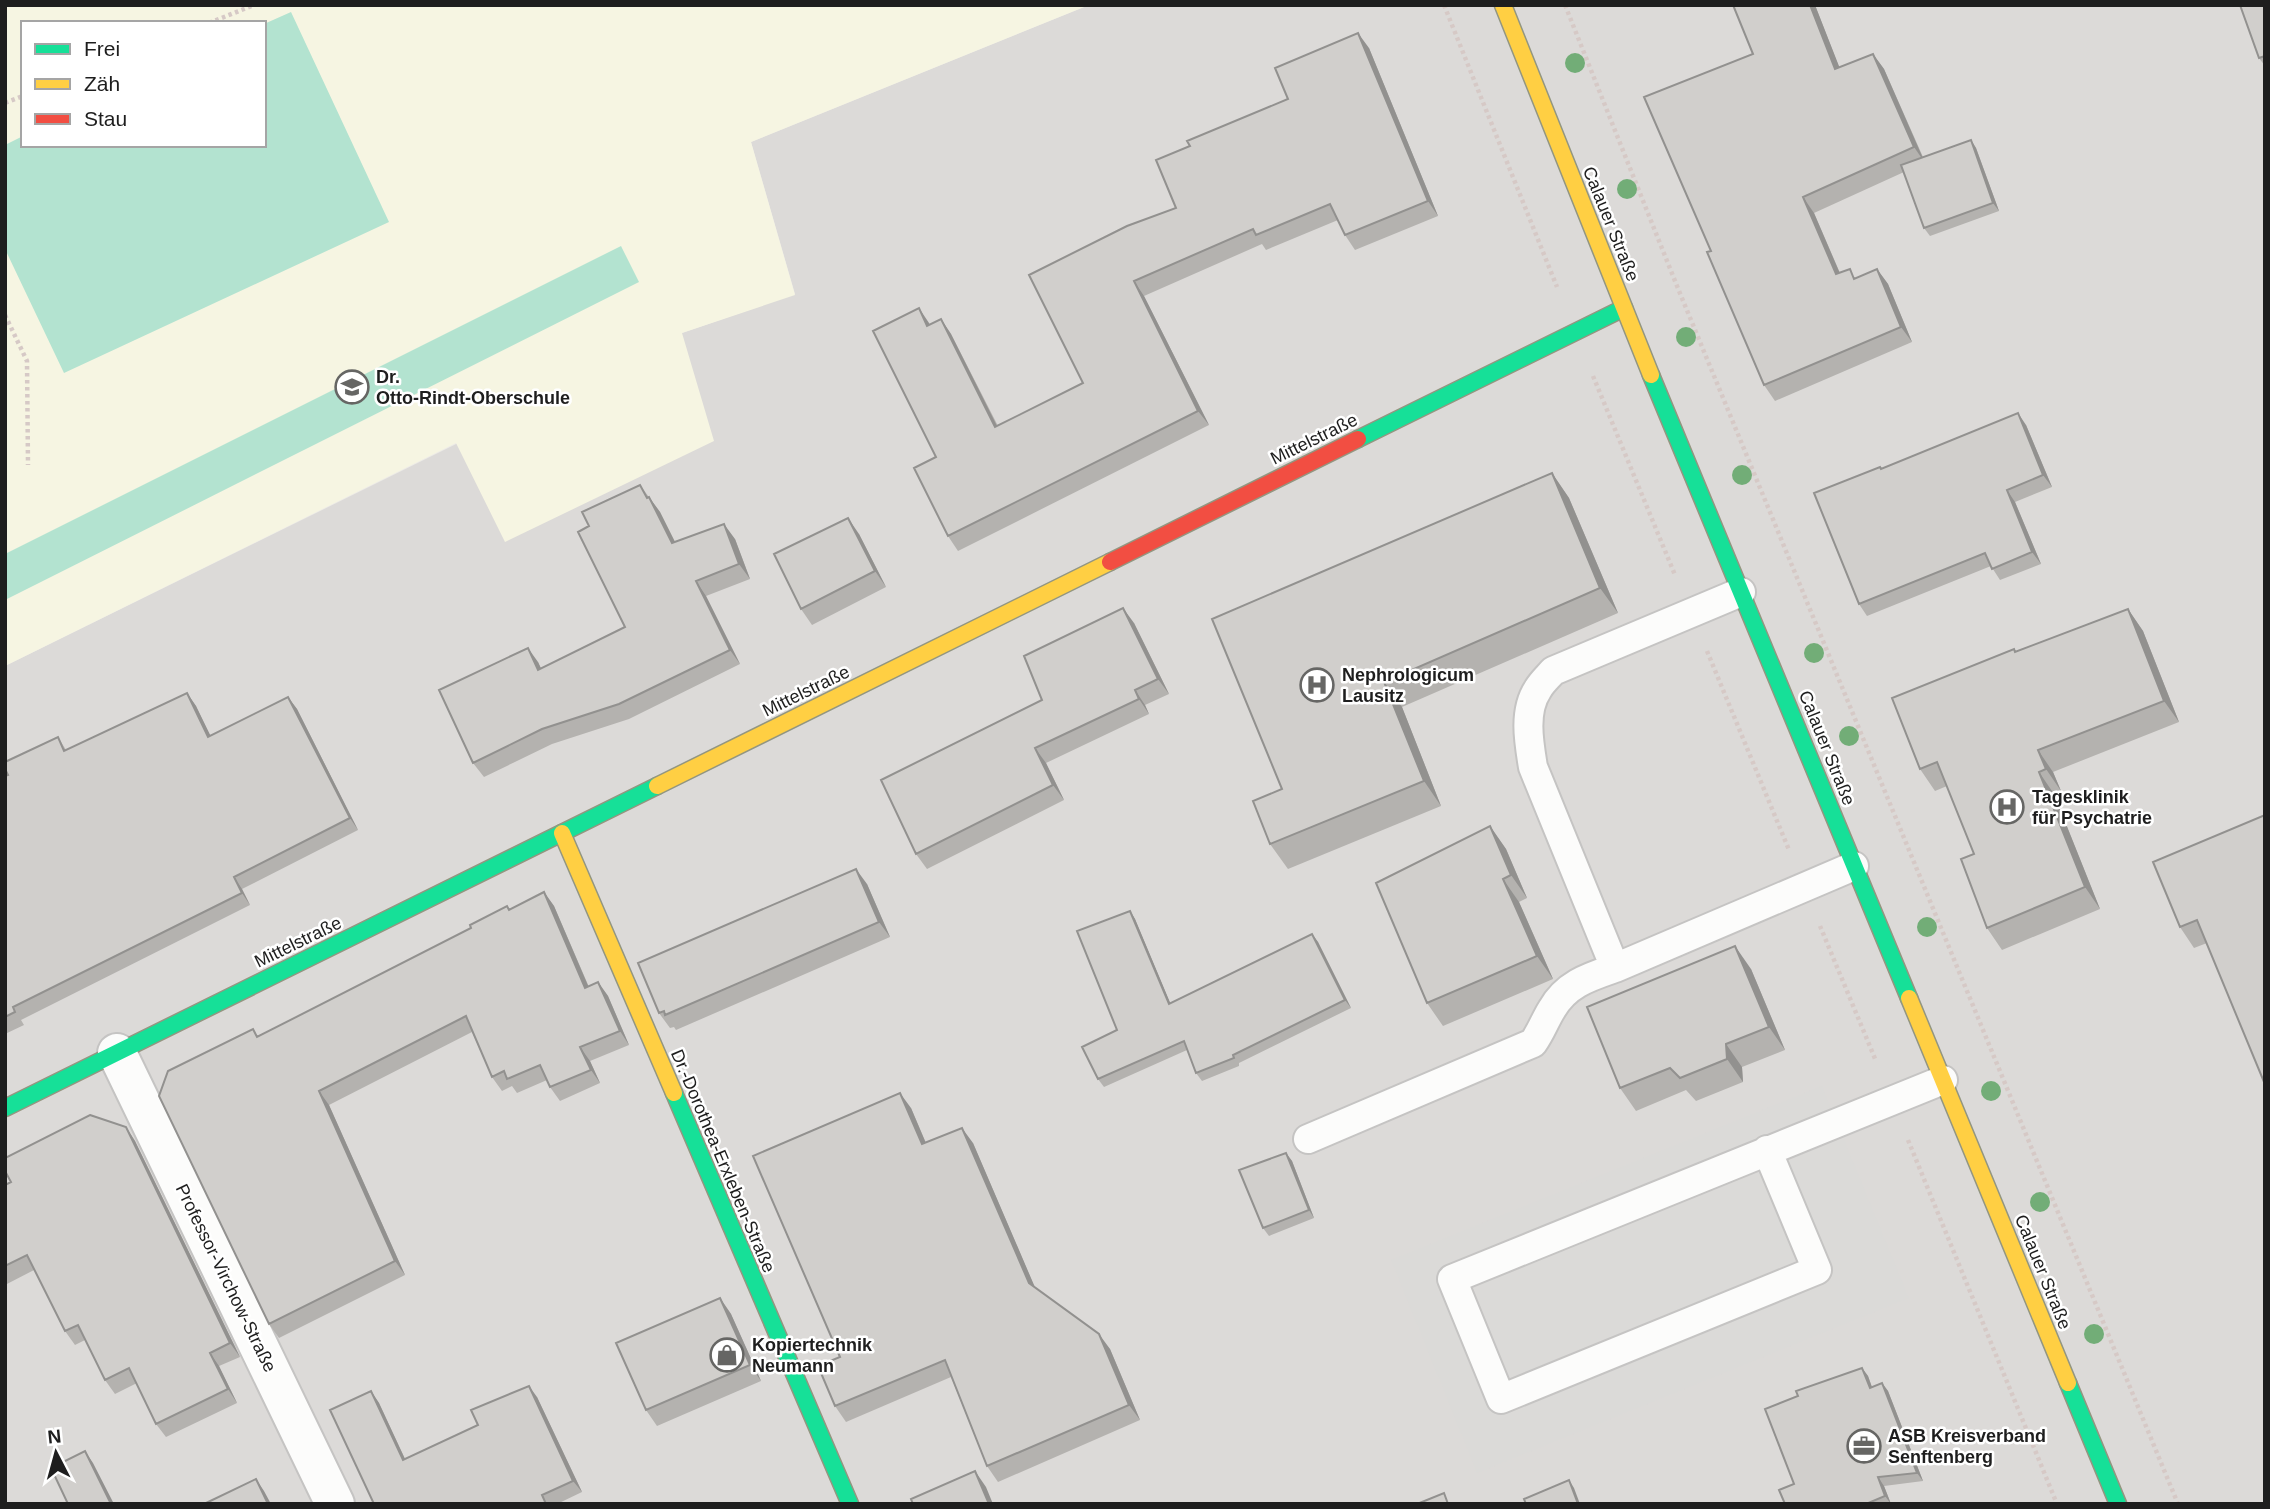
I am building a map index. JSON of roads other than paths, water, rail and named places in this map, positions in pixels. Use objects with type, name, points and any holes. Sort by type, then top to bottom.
[{"type":"street","name":"Calauer Straße","points":[[1503,5],[1624,308],[2118,1504]]},
{"type":"street","name":"Mittelstraße","points":[[5,1108],[1624,308]]},
{"type":"street","name":"Dr.-Dorothea-Erxleben-Straße","points":[[562,833],[850,1504]]},
{"type":"street","name":"Professor-Virchow-Straße","points":[[117,1053],[335,1504]]},
{"type":"lane","points":[[1615,968],[1533,767],[1528,738],[1530,712],[1536,690],[1553,671],[1741,592]]},
{"type":"lane","points":[[1308,1139],[1533,1043],[1560,996],[1576,983],[1854,866]]},
{"type":"lane","points":[[1768,1150],[1817,1270],[1501,1399],[1452,1279],[1768,1150],[1943,1080]]},
{"type":"place","name":"Dr. Otto-Rindt-Oberschule","points":[[352,387]]},
{"type":"place","name":"Nephrologicum Lausitz","points":[[1317,685]]},
{"type":"place","name":"Tagesklinik für Psychatrie","points":[[2007,807]]},
{"type":"place","name":"Kopiertechnik Neumann","points":[[727,1355]]},
{"type":"place","name":"ASB Kreisverband Senftenberg","points":[[1864,1446]]}]
